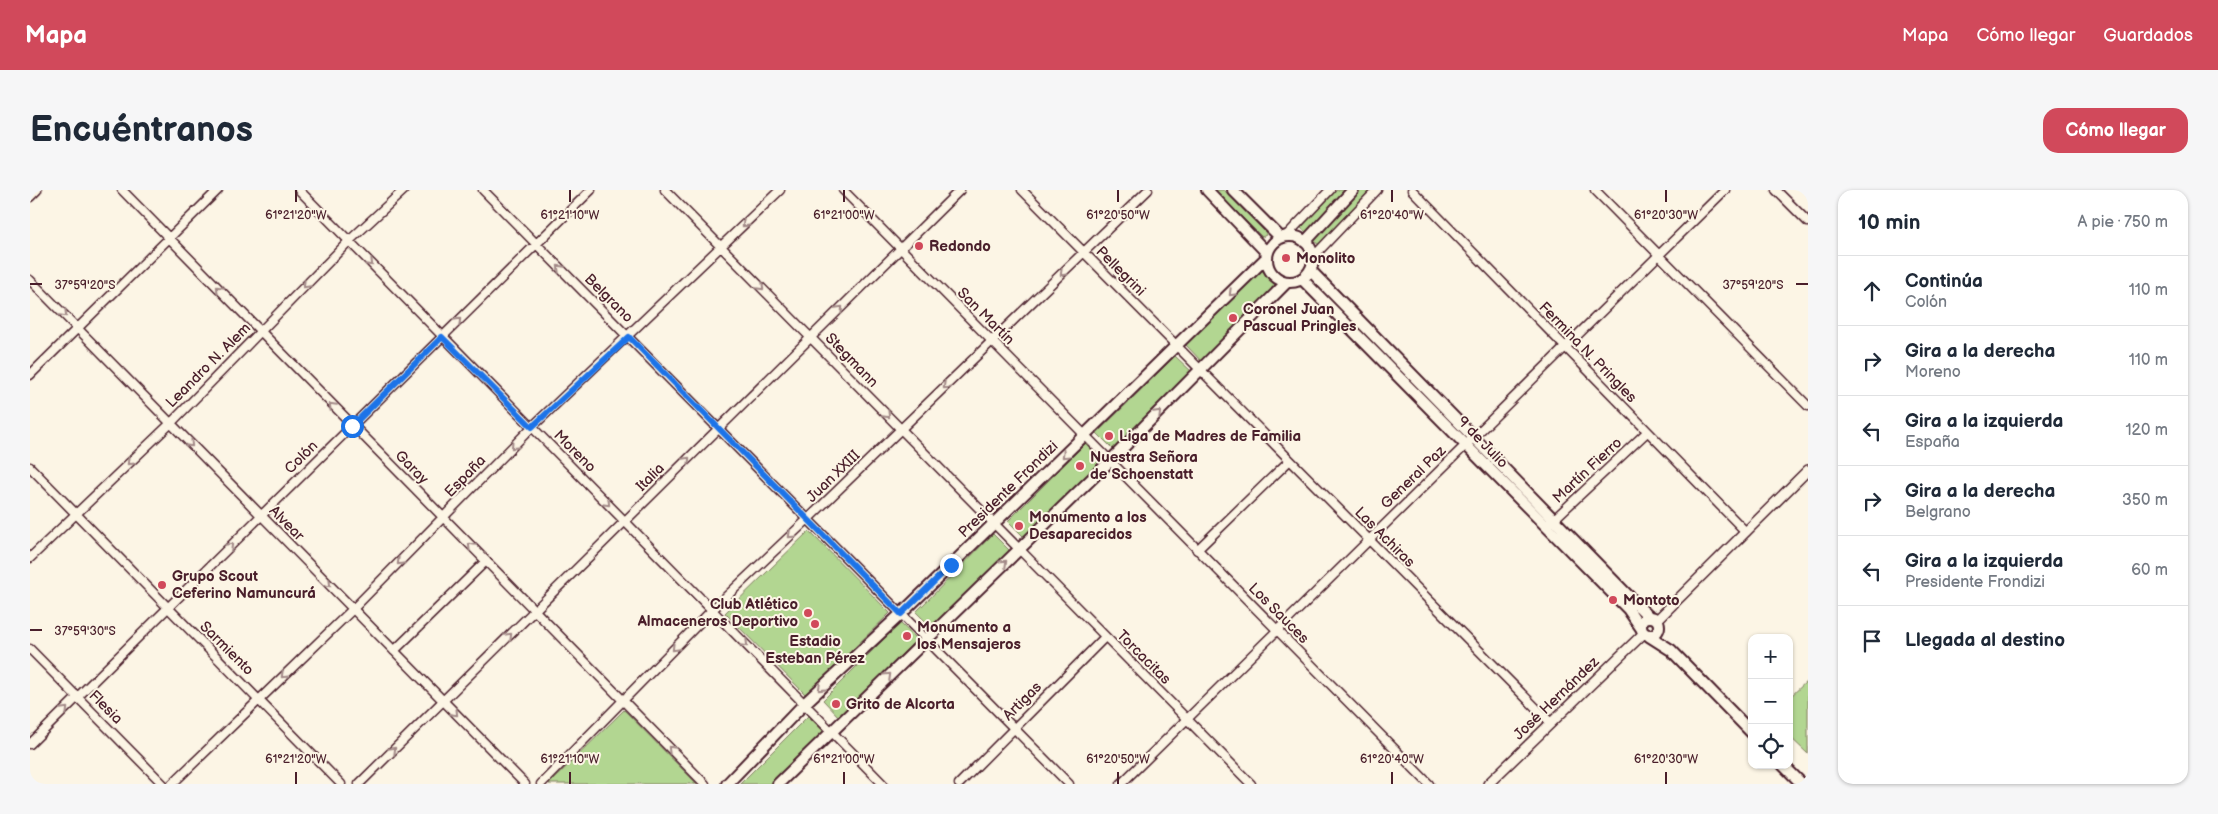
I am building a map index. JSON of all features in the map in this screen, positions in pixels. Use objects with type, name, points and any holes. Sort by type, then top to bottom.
[{"type":"main road","points":[[1207,190],[1267,256],[1270,271],[1280,280],[1287,282],[1302,279],[1310,270],[1313,257],[1305,242],[1296,237],[1283,237],[1275,241],[1267,256]]},
{"type":"main road","points":[[1233,190],[1283,237]]},
{"type":"main road","points":[[1305,242],[1353,190]]},
{"type":"main road","name":"Presidente Frondizi","points":[[727,784],[804,704],[901,614],[1085,436],[1267,256]]},
{"type":"main road","name":"9 de Julio","points":[[1310,270],[1655,621],[1671,650]]},
{"type":"main road","name":"9 de Julio","points":[[1302,279],[1545,528],[1628,609],[1645,632]]},
{"type":"main road","points":[[778,784],[1110,461],[1287,282]]},
{"type":"main road","points":[[1385,363],[1393,354]]},
{"type":"main road","points":[[1644,620],[1655,621],[1657,632],[1645,632],[1644,620]]},
{"type":"main road","points":[[1645,632],[1671,650],[1748,729]]},
{"type":"main road","points":[[1787,769],[1802,784]]},
{"type":"street","points":[[30,197],[37,190]]},
{"type":"street","name":"Garay","points":[[122,190],[705,784]]},
{"type":"street","points":[[30,375],[218,190]]},
{"type":"street","name":"Moreno","points":[[299,190],[882,784]]},
{"type":"street","name":"Leandro N. Alem","points":[[30,558],[170,424],[349,241],[404,190]]},
{"type":"street","name":"Belgrano","points":[[484,190],[1070,784]]},
{"type":"street","name":"Colón","points":[[30,744],[591,190]]},
{"type":"street","name":"Stegmann","points":[[665,190],[1018,549]]},
{"type":"street","name":"España","points":[[172,784],[353,609],[532,427],[629,337],[780,190]]},
{"type":"street","name":"San Martín","points":[[843,190],[1110,461]]},
{"type":"street","name":"Italia","points":[[359,784],[960,190]]},
{"type":"street","name":"Pellegrini","points":[[1022,190],[1200,370]]},
{"type":"street","name":"Juan XXIII","points":[[541,784],[712,610],[808,520],[1148,190]]},
{"type":"street","points":[[1283,237],[1330,190]]},
{"type":"street","points":[[1313,257],[1377,190]]},
{"type":"street","name":"Fermina N. Pringles","points":[[1412,190],[1564,348],[1746,532]]},
{"type":"street","points":[[1595,190],[1808,406]]},
{"type":"street","name":"General Paz","points":[[1121,784],[1725,190]]},
{"type":"street","points":[[1776,190],[1808,222]]},
{"type":"street","name":"Alvear","points":[[30,280],[525,784]]},
{"type":"street","name":"Las Achiras","points":[[1200,370],[1551,723]]},
{"type":"street","name":"Martín Fierro","points":[[1545,528],[1647,432]]},
{"type":"street","name":"Los Sauces","points":[[1110,461],[1429,784]]},
{"type":"street","points":[[1197,550],[1289,461]]},
{"type":"street","name":"Sarmiento","points":[[30,467],[341,784]]},
{"type":"street","points":[[1655,621],[1808,470]]},
{"type":"street","name":"Torcacitas","points":[[1018,549],[1251,784]]},
{"type":"street","points":[[394,651],[486,562]]},
{"type":"street","name":"José Hernández","points":[[1488,784],[1645,632]]},
{"type":"street","name":"Artigas","points":[[959,784],[1105,637]]},
{"type":"street","name":"Flesia","points":[[30,649],[164,784]]},
{"type":"green space","points":[[1215,190],[1224,190],[1266,235],[1262,237]]},
{"type":"green space","points":[[1337,190],[1347,190],[1307,233],[1301,228]]},
{"type":"green space","points":[[1359,190],[1370,190],[1319,245],[1313,240]]},
{"type":"green space","points":[[1264,268],[1280,284],[1202,362],[1186,345]]},
{"type":"green space","points":[[1315,280],[1380,348],[1378,350],[1312,282]]},
{"type":"green space","points":[[1175,356],[1192,372],[1114,450],[1097,433]]},
{"type":"green space","points":[[1398,367],[1464,435],[1461,437],[1396,369]]},
{"type":"green space","points":[[1086,443],[1102,460],[1024,537],[1008,521]]},
{"type":"green space","name":"Estadio Esteban Pérez","points":[[809,531],[890,613],[806,695],[725,613]]},
{"type":"green space","points":[[993,534],[1010,551],[932,628],[916,612]]},
{"type":"green space","points":[[900,623],[917,639],[839,717],[823,700]]},
{"type":"green space","points":[[1808,680],[1808,754],[1793,740],[1793,694]]},
{"type":"green space","points":[[624,710],[697,784],[549,784]]},
{"type":"green space","points":[[808,716],[825,733],[773,784],[740,784]]},
{"type":"place","name":"Redondo","points":[[919,246]]},
{"type":"place","name":"Monolito","points":[[1286,258]]},
{"type":"place","name":"Coronel Juan Pascual Pringles","points":[[1233,318]]},
{"type":"place","name":"Liga de Madres de Familia","points":[[1109,436]]},
{"type":"place","name":"Nuestra Señora de Schoenstatt","points":[[1080,466]]},
{"type":"place","name":"Monumento a los Desaparecidos","points":[[1019,526]]},
{"type":"place","name":"Grupo Scout Ceferino Namuncurá","points":[[162,585]]},
{"type":"place","name":"Montoto","points":[[1613,600]]},
{"type":"place","name":"Club Atlético Almaceneros Deportivo","points":[[808,613]]},
{"type":"place","name":"Estadio Esteban Pérez","points":[[815,624]]},
{"type":"place","name":"Monumento a los Mensajeros","points":[[907,636]]},
{"type":"place","name":"Grito de Alcorta","points":[[836,704]]},
{"type":"route","points":[[352,426],[442,337],[532,427],[629,337],[901,614],[951,565]]}]
